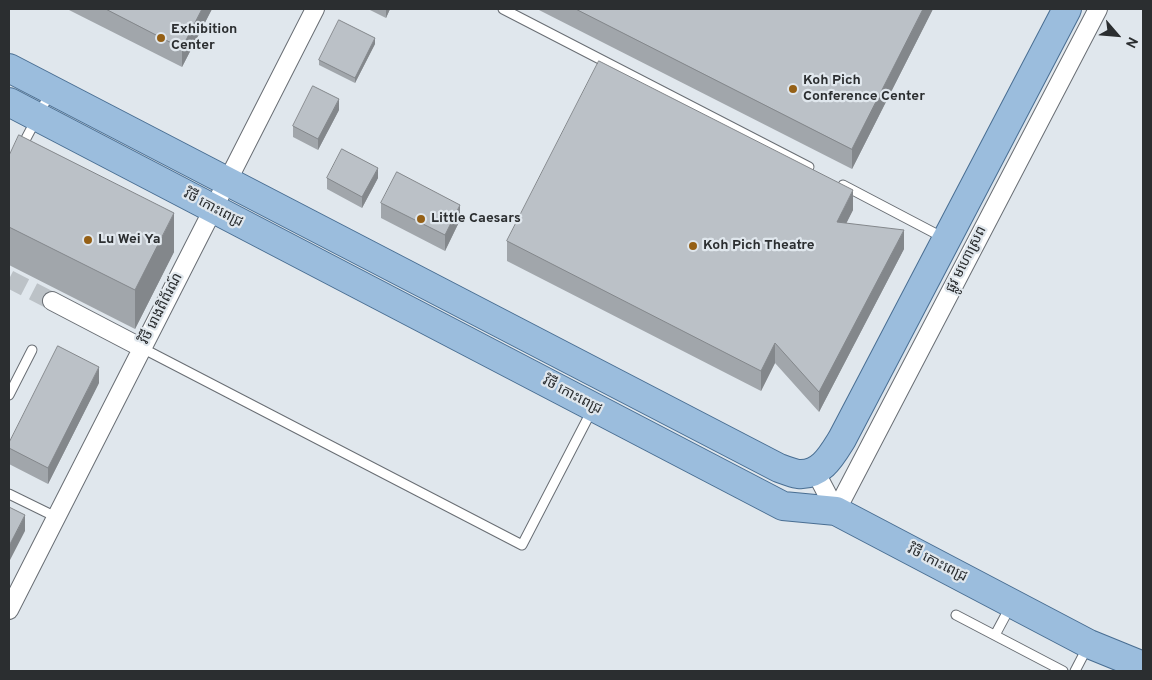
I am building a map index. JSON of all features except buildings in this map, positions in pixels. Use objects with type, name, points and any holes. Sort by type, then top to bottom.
[{"type":"main road","name":"ផ្លូវ មហោស្រព","points":[[815,471],[828,461],[842,439],[1066,9]]},
{"type":"main road","points":[[9,68],[779,468],[799,474],[815,471]]},
{"type":"main road","name":"វិថី កោះពេជ្រ","points":[[9,102],[783,506],[836,511],[1090,644],[1143,666]]},
{"type":"street","name":"វិថី រោងពិព័រណ៍","points":[[9,610],[315,9]]},
{"type":"street","name":"ផ្លូវ មហោស្រព","points":[[836,511],[1098,9]]},
{"type":"street","points":[[52,301],[142,348]]},
{"type":"street","points":[[815,471],[836,511]]},
{"type":"lane","points":[[503,9],[814,170]]},
{"type":"lane","points":[[17,156],[51,90]]},
{"type":"lane","points":[[832,179],[947,239]]},
{"type":"lane","points":[[142,348],[522,545],[593,407]]},
{"type":"lane","points":[[9,395],[32,350]]},
{"type":"lane","points":[[9,494],[56,517]]},
{"type":"lane","points":[[995,635],[1012,602]]},
{"type":"lane","points":[[956,615],[1063,671]]},
{"type":"lane","points":[[1075,671],[1090,644]]},
{"type":"tunnel","points":[[9,279],[52,301]]},
{"type":"place","name":"Exhibition Center","points":[[161,38]]},
{"type":"place","name":"Koh Pich Conference Center","points":[[793,89]]},
{"type":"place","name":"Little Caesars","points":[[421,219]]},
{"type":"place","name":"Lu Wei Ya","points":[[88,240]]},
{"type":"place","name":"Koh Pich Theatre","points":[[693,246]]}]
